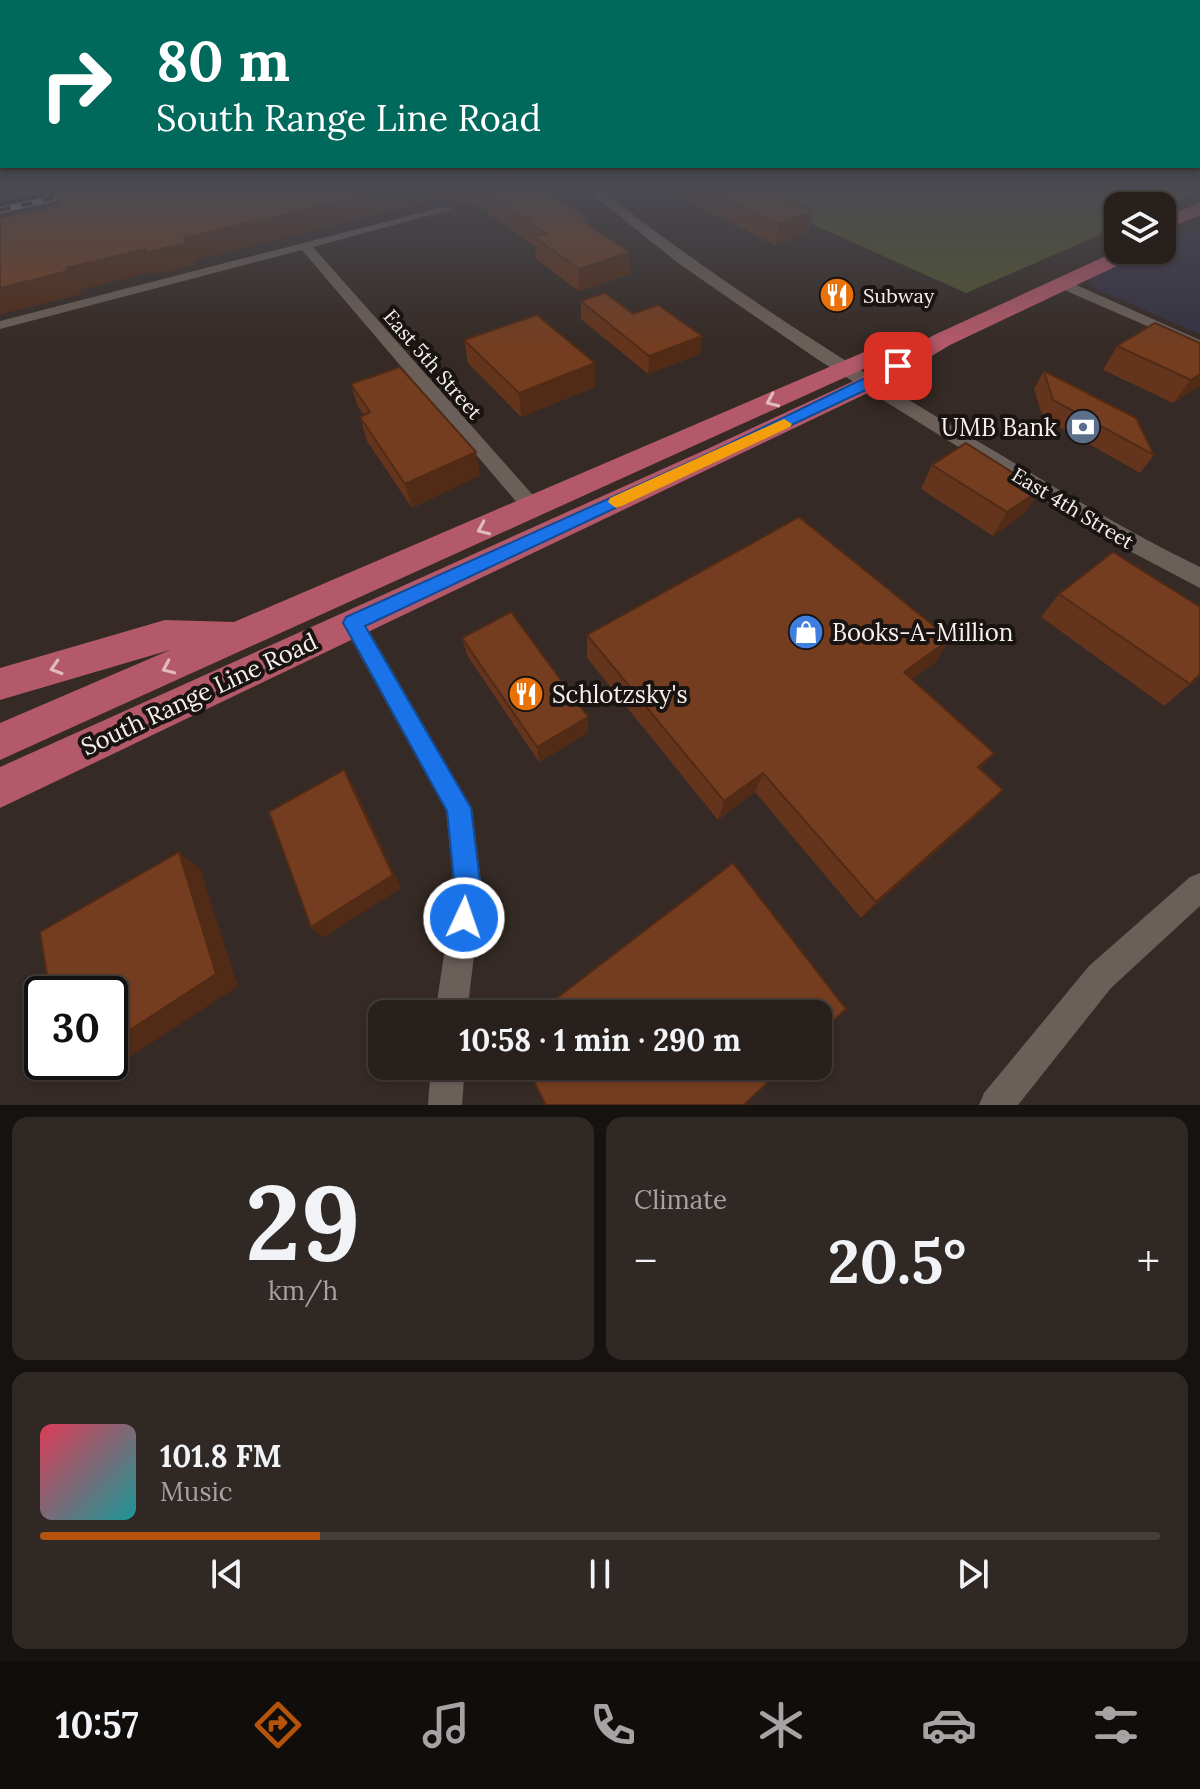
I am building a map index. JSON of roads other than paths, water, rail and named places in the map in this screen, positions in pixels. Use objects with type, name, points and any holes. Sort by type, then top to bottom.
[{"type":"main road","name":"South Range Line Road","points":[[14,781],[353,623],[1104,252]]},
{"type":"main road","name":"South Range Line Road","points":[[0,742],[532,507],[942,340],[1104,264]]},
{"type":"main road","points":[[0,684],[165,635],[241,635]]},
{"type":"main road","points":[[0,810],[14,781]]},
{"type":"street","points":[[0,325],[322,242]]},
{"type":"street","name":"East 4th Street","points":[[659,242],[721,290],[855,377],[1120,537],[1200,578]]},
{"type":"street","name":"East 5th Street","points":[[305,246],[532,507]]},
{"type":"street","points":[[1060,283],[1200,345]]},
{"type":"street","points":[[353,623],[459,808],[468,890],[453,1000]]},
{"type":"street","points":[[996,1105],[1100,977],[1200,887]]},
{"type":"street","points":[[445,1105],[447,1080]]},
{"type":"place","name":"Subway","points":[[837,295]]},
{"type":"place","name":"UMB Bank","points":[[1083,427]]},
{"type":"place","name":"Books-A-Million","points":[[806,632]]},
{"type":"place","name":"Schlotzsky's","points":[[526,694]]}]
